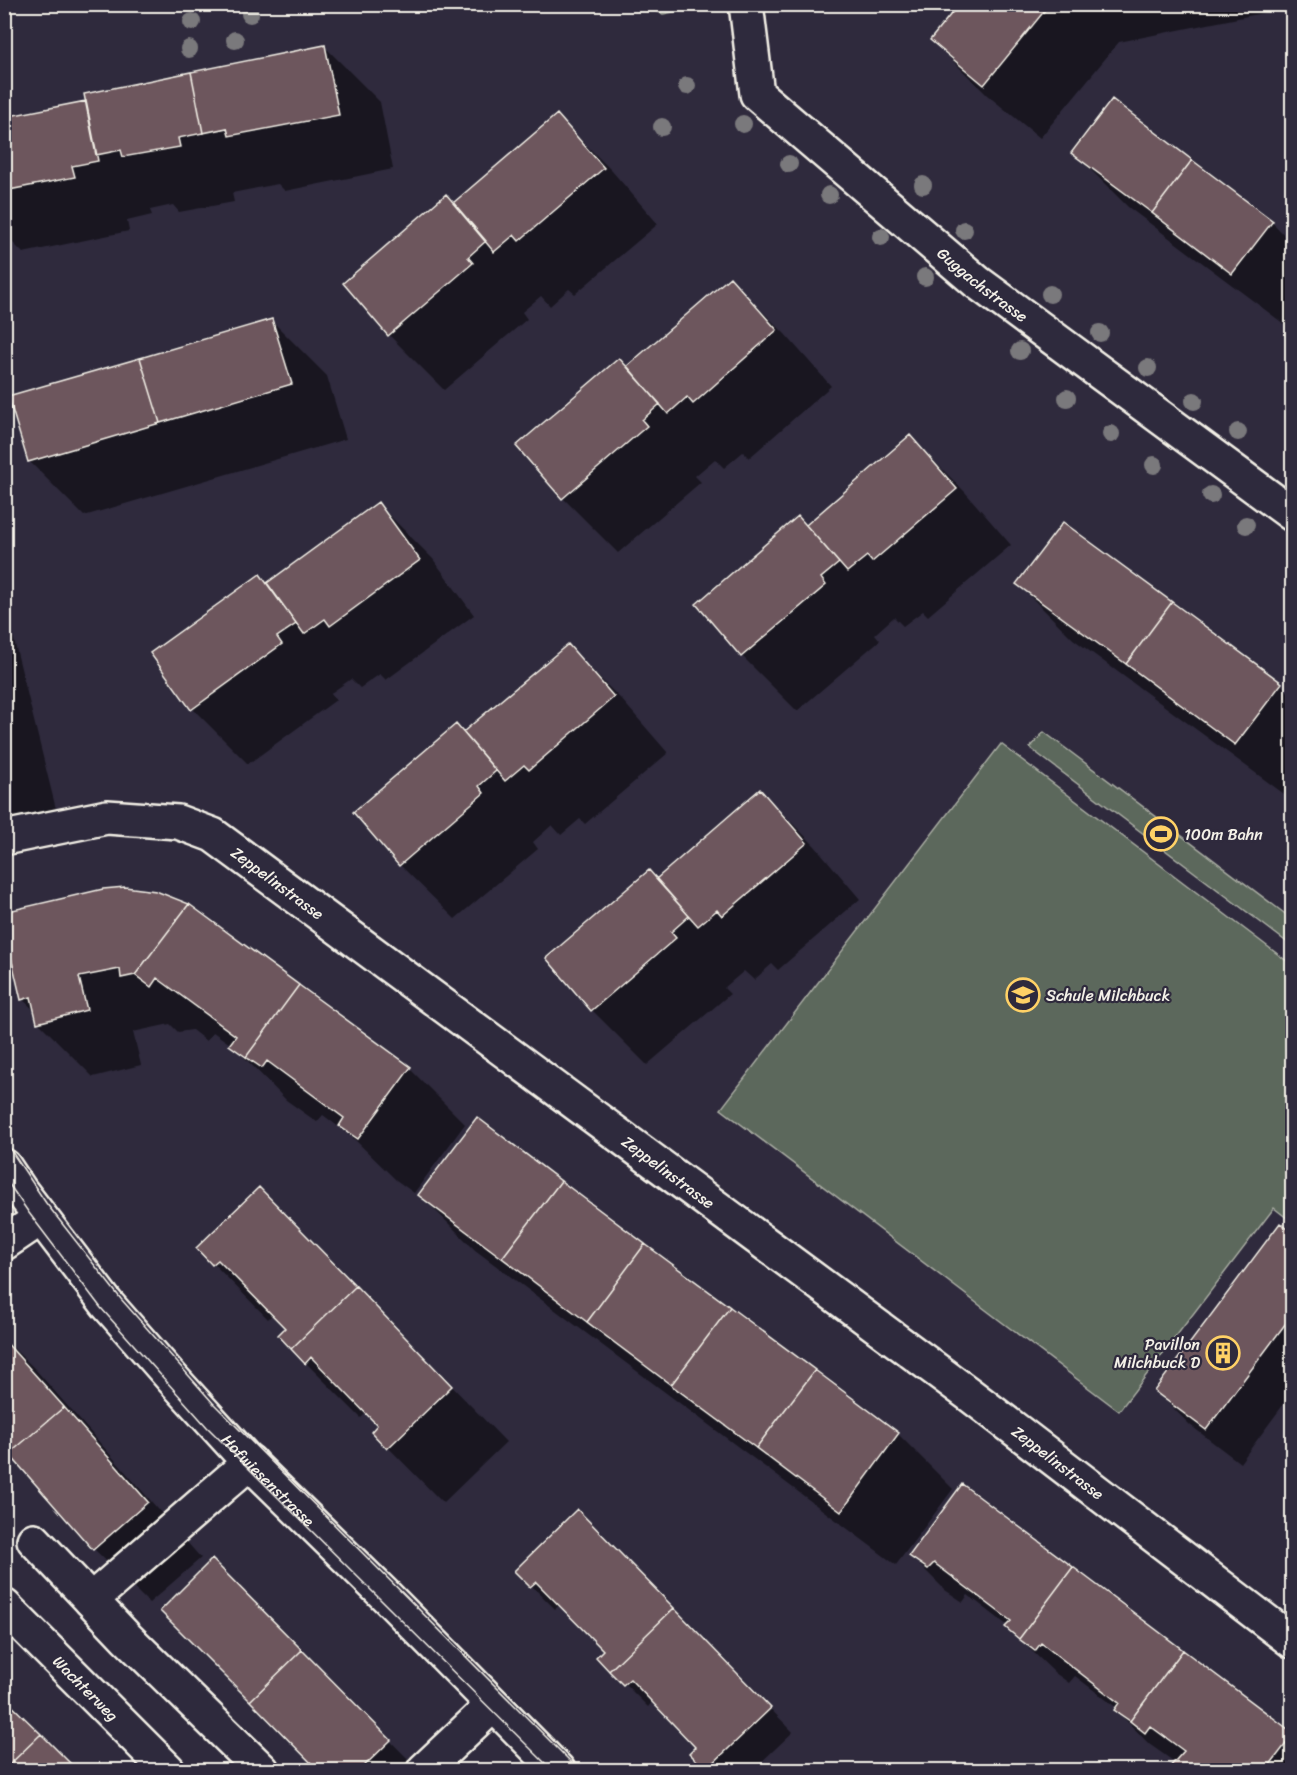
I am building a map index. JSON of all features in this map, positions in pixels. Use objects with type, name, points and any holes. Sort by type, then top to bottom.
[{"type":"street","name":"Guggachstrasse","points":[[746,4],[757,94],[977,282],[1293,514]]},
{"type":"street","name":"Zeppelinstrasse","points":[[4,838],[107,817],[178,822],[213,835],[970,1395],[1293,1641]]},
{"type":"street","name":"Hofwiesenstrasse","points":[[4,1166],[107,1304],[172,1378],[250,1462],[558,1770]]},
{"type":"street","points":[[4,1244],[41,1218]]},
{"type":"street","points":[[91,1600],[250,1462]]},
{"type":"street","points":[[34,1540],[126,1637],[262,1770]]},
{"type":"street","name":"Wachterweg","points":[[4,1606],[168,1770]]},
{"type":"street","points":[[424,1770],[493,1706]]},
{"type":"green space","points":[[642,5],[710,5],[663,14]]},
{"type":"green space","name":"100m Bahn","points":[[1044,732],[1292,919],[1292,946],[1030,748]]},
{"type":"green space","name":"Schule Milchbuck","points":[[1001,744],[1292,965],[1292,1222],[1274,1208],[1119,1411],[721,1109]]},
{"type":"building","points":[[959,4],[1050,4],[984,85],[930,40]]},
{"type":"building","points":[[325,45],[339,115],[229,136],[227,128],[203,133],[191,72]]},
{"type":"building","points":[[191,72],[203,133],[178,138],[180,147],[123,157],[121,150],[96,155],[84,94]]},
{"type":"building","points":[[1112,99],[1192,160],[1152,213],[1071,153]]},
{"type":"building","points":[[86,101],[98,161],[72,166],[75,177],[4,191],[4,117]]},
{"type":"building","points":[[557,114],[604,168],[519,241],[514,235],[494,252],[453,203]]},
{"type":"building","points":[[1192,160],[1273,221],[1232,274],[1152,213]]},
{"type":"building","points":[[446,194],[486,241],[468,257],[473,263],[388,336],[343,283]]},
{"type":"building","points":[[730,277],[777,330],[693,404],[687,397],[668,414],[627,366]]},
{"type":"building","points":[[272,319],[292,384],[160,423],[140,358]]},
{"type":"building","points":[[140,358],[160,423],[28,462],[8,396]]},
{"type":"building","points":[[619,358],[660,404],[642,420],[647,426],[562,499],[516,446]]},
{"type":"building","points":[[910,435],[957,489],[872,562],[867,556],[847,572],[806,525]]},
{"type":"building","points":[[378,502],[420,560],[330,626],[325,619],[304,634],[267,583]]},
{"type":"building","points":[[798,516],[839,563],[821,578],[826,585],[741,657],[696,604]]},
{"type":"building","points":[[1063,522],[1172,602],[1126,664],[1016,584]]},
{"type":"building","points":[[260,574],[296,624],[277,637],[282,644],[191,710],[150,653]]},
{"type":"building","points":[[1172,602],[1282,683],[1235,745],[1126,664]]},
{"type":"building","points":[[568,644],[614,697],[529,770],[524,765],[505,781],[463,732]]},
{"type":"building","points":[[456,724],[496,771],[479,786],[484,793],[399,866],[353,812]]},
{"type":"building","points":[[760,789],[807,843],[722,916],[717,910],[698,926],[656,879]]},
{"type":"building","points":[[649,870],[689,916],[671,932],[676,938],[591,1011],[546,958]]},
{"type":"building","points":[[125,887],[156,891],[189,904],[135,975],[121,978],[120,969],[79,977],[87,1010],[37,1023],[31,997],[21,1000],[4,927],[4,912],[103,889]]},
{"type":"building","points":[[189,904],[299,985],[246,1057],[229,1045],[236,1036],[157,978],[151,987],[135,975]]},
{"type":"building","points":[[299,985],[411,1067],[358,1139],[339,1126],[344,1118],[267,1061],[262,1068],[246,1057]]},
{"type":"building","points":[[477,1117],[561,1181],[502,1258],[418,1195]]},
{"type":"building","points":[[561,1181],[645,1244],[587,1322],[502,1258]]},
{"type":"building","points":[[259,1187],[356,1286],[291,1349],[278,1335],[285,1328],[218,1260],[212,1265],[196,1248]]},
{"type":"building","name":"Pavillon Milchbuck D","points":[[1280,1223],[1292,1232],[1292,1315],[1206,1430],[1154,1391]]},
{"type":"building","points":[[645,1244],[730,1307],[671,1385],[587,1322]]},
{"type":"building","points":[[356,1286],[452,1386],[387,1449],[371,1432],[377,1425],[311,1357],[305,1364],[291,1349]]},
{"type":"building","points":[[730,1307],[815,1370],[756,1448],[671,1385]]},
{"type":"building","points":[[4,1340],[64,1407],[9,1454],[4,1449]]},
{"type":"building","points":[[815,1370],[899,1433],[841,1512],[756,1448]]},
{"type":"building","points":[[64,1407],[148,1502],[93,1550],[9,1454]]},
{"type":"building","points":[[962,1484],[1073,1567],[1019,1639],[1005,1627],[1011,1621],[934,1563],[928,1569],[909,1556]]},
{"type":"building","points":[[577,1509],[674,1608],[609,1671],[596,1657],[603,1650],[536,1582],[530,1587],[514,1571]]},
{"type":"building","points":[[212,1559],[302,1650],[250,1701],[160,1611]]},
{"type":"building","points":[[1073,1567],[1183,1650],[1130,1721],[1114,1710],[1119,1703],[1041,1643],[1035,1651],[1019,1639]]},
{"type":"building","points":[[674,1608],[771,1708],[706,1770],[689,1753],[695,1747],[630,1679],[623,1685],[609,1671]]},
{"type":"building","points":[[302,1650],[391,1740],[360,1770],[318,1770],[250,1701]]},
{"type":"building","points":[[1183,1650],[1292,1732],[1292,1736],[1266,1770],[1167,1770],[1184,1751],[1150,1726],[1145,1733],[1130,1721]]},
{"type":"building","points":[[4,1698],[41,1734],[4,1770]]},
{"type":"building","points":[[41,1734],[77,1770],[4,1770]]},
{"type":"tram line","points":[[4,1140],[46,1203],[121,1299],[213,1403],[579,1770]]},
{"type":"tram line","points":[[4,1177],[101,1308],[207,1427],[552,1770]]},
{"type":"place","name":"100m Bahn","points":[[1161,834]]},
{"type":"place","name":"Schule Milchbuck","points":[[1023,995]]},
{"type":"place","name":"Pavillon Milchbuck D","points":[[1223,1353]]}]
